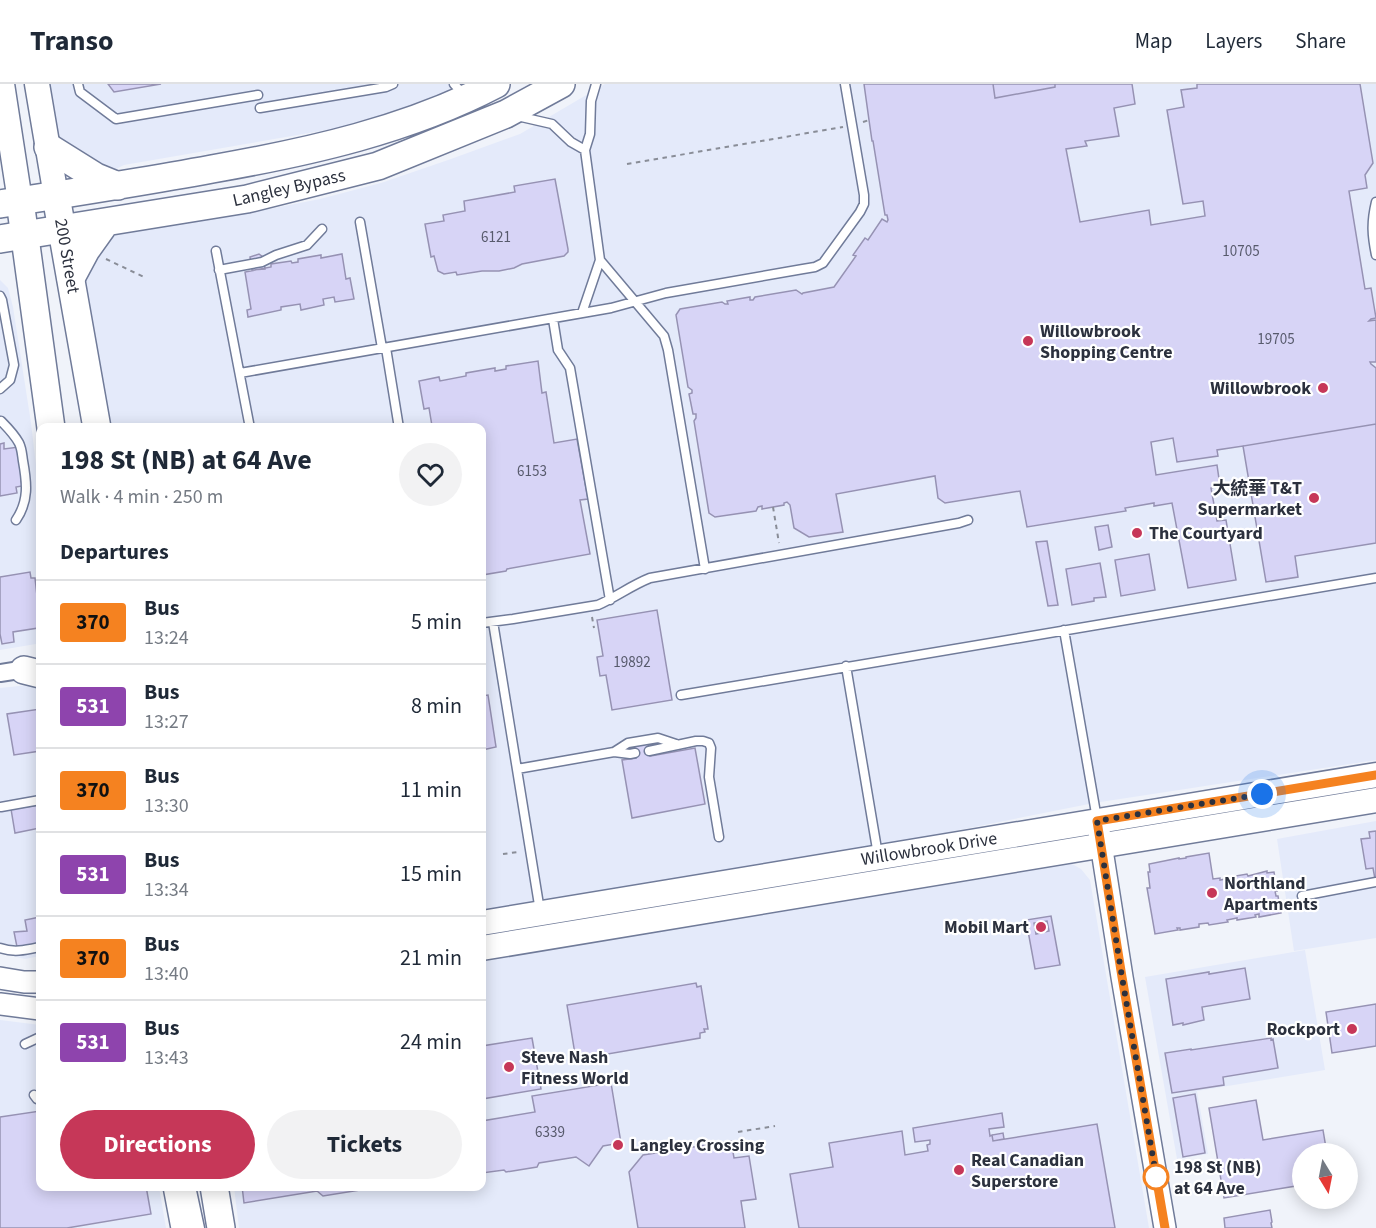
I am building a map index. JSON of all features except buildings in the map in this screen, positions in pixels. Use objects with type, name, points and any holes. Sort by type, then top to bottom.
[{"type":"main road","name":"200 Street","points":[[2,84],[13,237],[50,423]]},
{"type":"main road","name":"200 Street","points":[[37,84],[96,423]]},
{"type":"main road","name":"Langley Bypass","points":[[10,202],[118,186],[307,151],[367,135],[433,112],[460,91],[496,84]]},
{"type":"main road","name":"Langley Bypass","points":[[13,237],[247,199],[378,166],[506,114],[561,84]]},
{"type":"main road","points":[[48,147],[96,177],[118,186]]},
{"type":"main road","points":[[71,278],[86,250],[106,222]]},
{"type":"main road","name":"Willowbrook Drive","points":[[486,923],[536,926],[880,869],[1097,821],[1376,775]]},
{"type":"main road","name":"Willowbrook Drive","points":[[880,869],[1101,845],[1376,800]]},
{"type":"main road","name":"Willowbrook Drive","points":[[486,946],[536,926]]},
{"type":"main road","points":[[178,1191],[184,1228]]},
{"type":"main road","points":[[215,1191],[221,1228]]},
{"type":"street","points":[[1097,821],[1165,1228]]},
{"type":"street","points":[[0,978],[36,982]]},
{"type":"street","points":[[0,1004],[36,1009]]},
{"type":"lane","points":[[78,84],[80,92],[116,119],[258,95]]},
{"type":"lane","points":[[260,108],[393,84]]},
{"type":"lane","points":[[582,313],[600,260],[585,150],[590,134],[591,100],[596,84]]},
{"type":"lane","points":[[240,373],[611,308],[666,293],[814,267],[823,263],[851,226],[864,204],[845,84]]},
{"type":"lane","points":[[506,114],[552,124],[571,142],[585,150]]},
{"type":"lane","points":[[1376,202],[1372,217],[1376,255]]},
{"type":"lane","points":[[360,222],[398,423]]},
{"type":"lane","points":[[219,270],[262,262],[307,245],[322,229]]},
{"type":"lane","points":[[216,251],[249,423]]},
{"type":"lane","points":[[600,260],[664,336],[705,569]]},
{"type":"lane","points":[[0,296],[14,365],[10,380],[0,388]]},
{"type":"lane","points":[[553,318],[558,350],[570,368],[610,600]]},
{"type":"lane","points":[[1,421],[13,433],[21,448],[27,482],[24,506],[16,520]]},
{"type":"lane","points":[[486,622],[598,605],[650,579],[968,520]]},
{"type":"lane","points":[[681,695],[1376,578]]},
{"type":"lane","points":[[493,621],[517,769],[536,926]]},
{"type":"lane","points":[[1064,630],[1097,821]]},
{"type":"lane","points":[[846,666],[880,869]]},
{"type":"lane","points":[[614,752],[628,743],[658,738],[677,744]]},
{"type":"lane","points":[[649,751],[677,744],[703,741],[709,743],[711,748],[709,777],[719,837]]},
{"type":"lane","points":[[517,769],[614,752],[635,753]]},
{"type":"lane","points":[[1,807],[36,801]]},
{"type":"lane","points":[[1302,896],[1376,882]]},
{"type":"lane","points":[[0,948],[17,952],[36,948]]},
{"type":"lane","points":[[25,1044],[36,1039]]},
{"type":"lane","points":[[191,1191],[200,1228]]},
{"type":"path","points":[[627,164],[838,129],[869,120]]},
{"type":"path","points":[[98,255],[144,277]]},
{"type":"path","points":[[773,507],[777,531]]},
{"type":"path","points":[[592,617],[594,628]]},
{"type":"path","points":[[503,854],[518,852]]},
{"type":"path","points":[[738,1132],[775,1126]]},
{"type":"shaded area","points":[[43,84],[463,84],[434,99],[344,127],[124,165],[107,170],[63,145],[52,123]]},
{"type":"shaded area","points":[[605,84],[1376,84],[1376,760],[1094,803],[909,840],[486,910],[486,423],[109,423],[83,282],[100,242],[116,235],[320,199],[381,183],[520,134]]},
{"type":"shaded area","points":[[0,280],[8,288],[13,307],[36,465],[36,644],[0,650]]},
{"type":"shaded area","points":[[36,684],[36,957],[25,959],[0,953],[0,688]]},
{"type":"shaded area","points":[[1376,821],[1376,938],[1294,951],[1277,839]]},
{"type":"shaded area","points":[[1072,864],[1081,869],[1090,880],[1149,1228],[239,1228],[234,1191],[486,1191],[486,960]]},
{"type":"shaded area","points":[[1305,950],[1325,1070],[1197,1091],[1208,1154],[1177,1159],[1145,977]]},
{"type":"shaded area","points":[[0,1020],[36,1024],[36,1191],[160,1191],[166,1228],[0,1228]]},
{"type":"bus line","name":"370","points":[[1165,1228],[1097,821],[1376,775]]},
{"type":"place","name":"Willowbrook Shopping Centre","points":[[1028,341]]},
{"type":"place","name":"Willowbrook","points":[[1323,388]]},
{"type":"place","name":"大統華 T&T Supermarket","points":[[1314,498]]},
{"type":"place","name":"The Courtyard","points":[[1137,533]]},
{"type":"place","name":"Northland Apartments","points":[[1212,893]]},
{"type":"place","name":"Mobil Mart","points":[[1041,927]]},
{"type":"place","name":"Rockport","points":[[1352,1029]]},
{"type":"place","name":"Steve Nash Fitness World","points":[[509,1067]]},
{"type":"place","name":"Langley Crossing","points":[[618,1145]]},
{"type":"place","name":"Real Canadian Superstore","points":[[959,1170]]},
{"type":"place","name":"198 St (NB) at 64 Ave","points":[[1156,1177]]},
{"type":"route","points":[[1156,1177],[1157,1181],[1097,821],[1262,794]]}]
